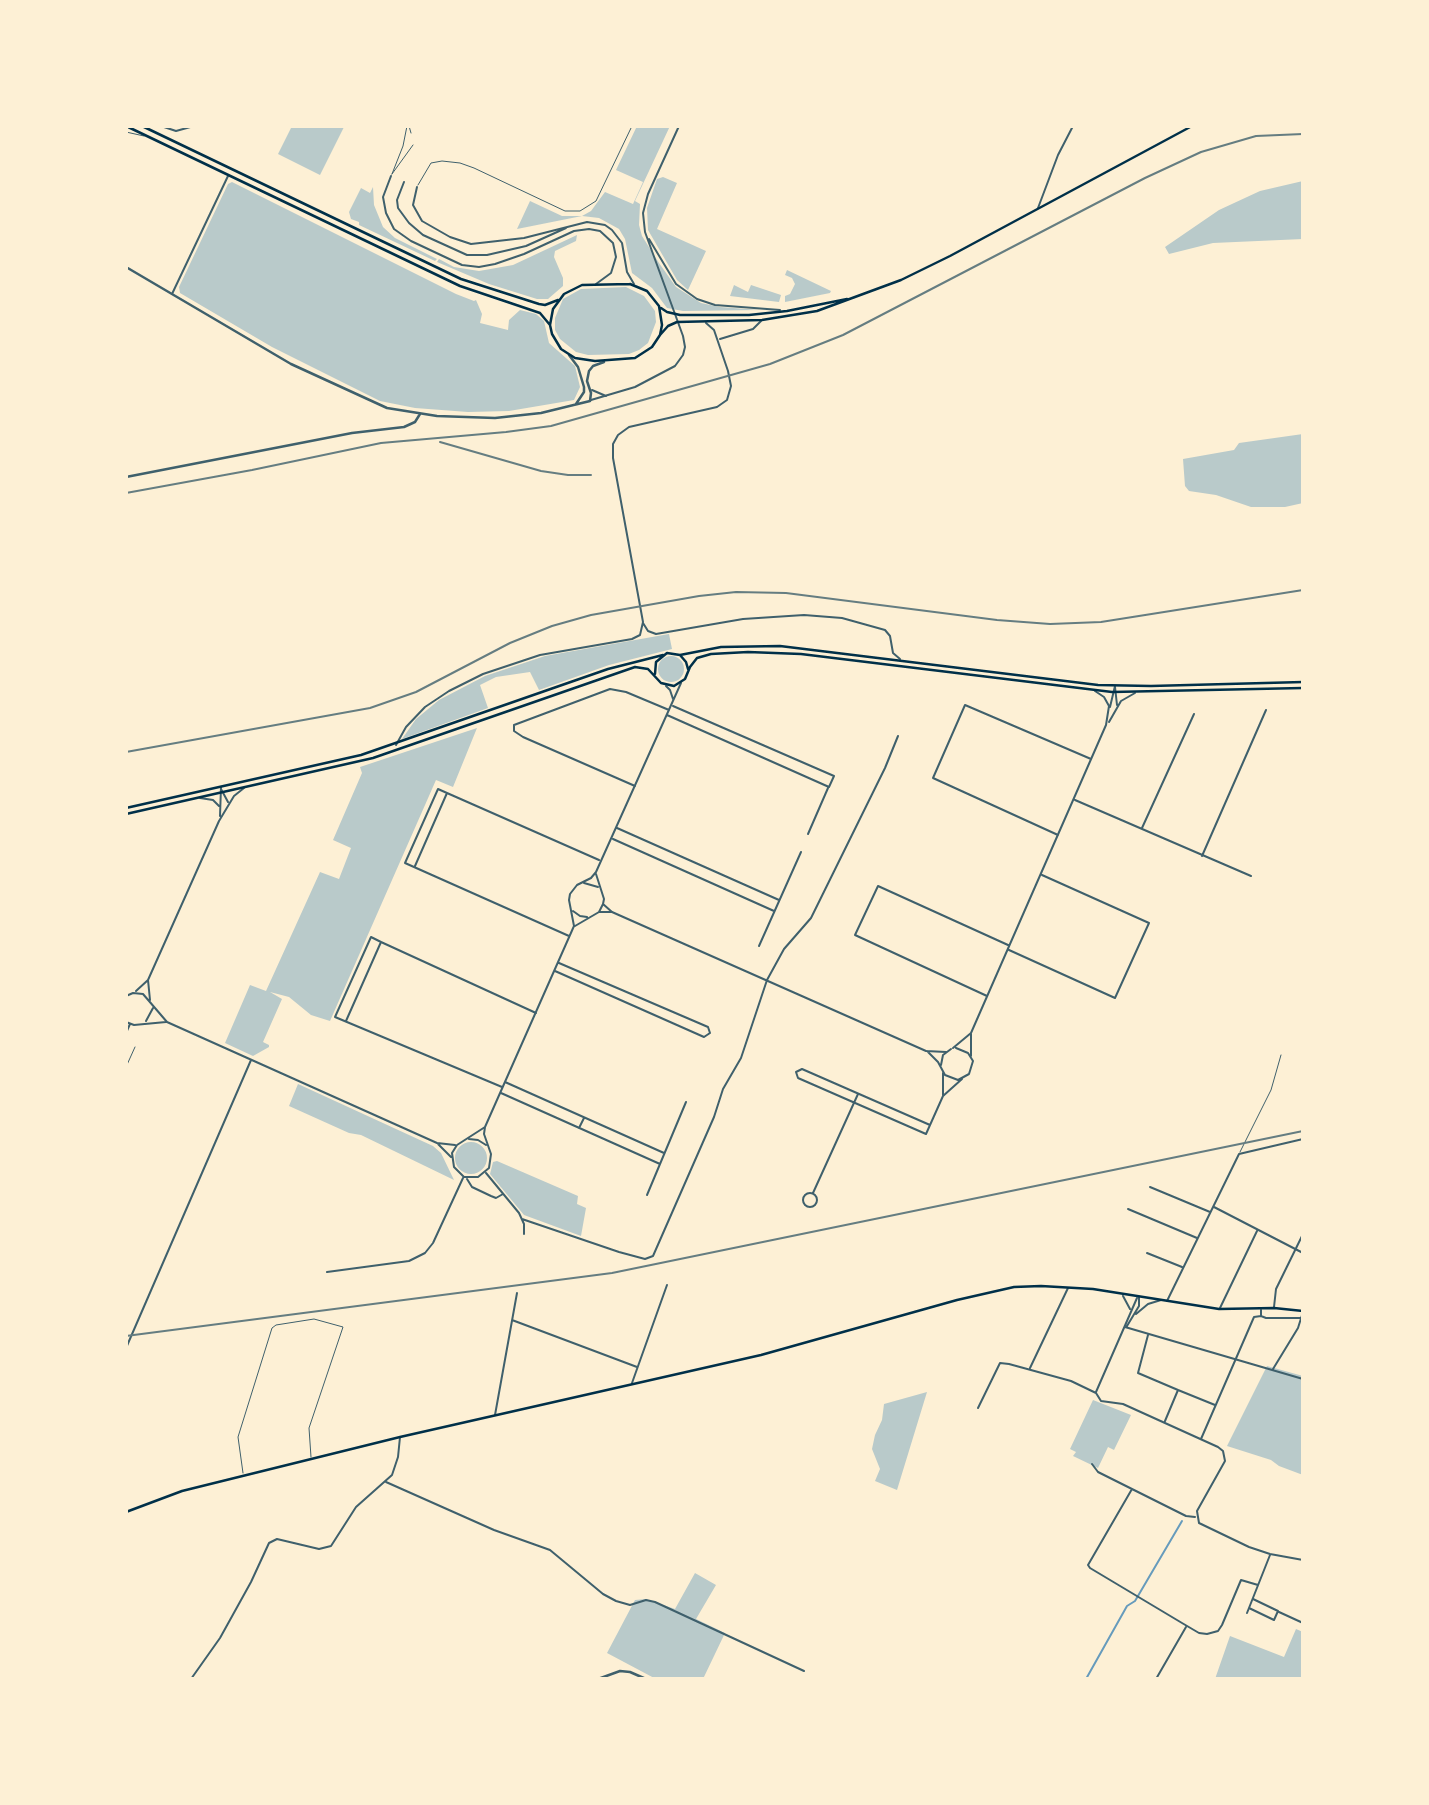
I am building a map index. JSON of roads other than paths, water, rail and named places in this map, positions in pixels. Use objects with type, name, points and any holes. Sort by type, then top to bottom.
[{"type":"main road","points":[[126,126],[460,286],[540,313],[550,325],[555,341],[569,355],[586,361],[629,359],[644,354],[668,326],[677,322],[762,320],[817,311],[860,296],[926,269],[1192,126]]},
{"type":"main road","points":[[142,126],[473,284],[539,304],[545,305],[558,300],[572,288],[596,284],[634,284],[648,291],[667,312],[680,316],[749,315],[786,311],[860,296]]},
{"type":"main road","points":[[550,325],[558,300]]},
{"type":"main road","points":[[659,306],[662,321],[660,335]]},
{"type":"main road","points":[[126,808],[344,760],[608,668],[671,653],[680,655],[708,648],[803,648],[1115,686],[1303,682]]},
{"type":"main road","points":[[126,814],[373,758],[626,669],[643,667],[665,685],[674,686],[682,682],[692,663],[703,656],[775,652],[815,655],[1112,692],[1303,688]]},
{"type":"main road","points":[[655,675],[656,662],[663,655]]},
{"type":"main road","points":[[680,655],[687,666],[687,675]]},
{"type":"main road","points":[[126,1512],[182,1491],[400,1437],[761,1355],[949,1302],[1014,1287],[1069,1287],[1120,1292],[1219,1309],[1274,1308],[1303,1311]]},
{"type":"street","points":[[161,126],[176,131],[194,126]]},
{"type":"street","points":[[126,267],[290,364],[375,404],[421,414],[475,418],[510,417],[575,405],[635,387],[675,366],[681,359],[685,347],[683,336],[645,232],[643,213],[648,194],[678,126]]},
{"type":"street","points":[[1035,211],[1073,126]]},
{"type":"street","points":[[172,293],[228,175]]},
{"type":"street","points":[[391,176],[383,197],[386,213],[394,229],[411,241],[462,265],[479,267],[495,264],[580,230],[592,229],[604,233],[614,246],[616,260],[611,273],[596,284]]},
{"type":"street","points":[[404,182],[397,200],[398,208],[409,223],[423,235],[467,256],[487,255],[526,246],[573,224]]},
{"type":"street","points":[[417,187],[413,205],[417,216],[434,229],[466,243],[524,238],[573,224],[596,222],[612,230],[622,243],[627,272],[634,284]]},
{"type":"street","points":[[336,226],[339,220]]},
{"type":"street","points":[[645,232],[672,278],[697,299],[715,305],[786,311]]},
{"type":"street","points":[[719,340],[753,329],[762,320]]},
{"type":"street","points":[[396,744],[406,727],[425,707],[466,682],[531,657],[636,637],[642,631],[642,616],[613,458],[615,440],[626,429],[717,407],[727,400],[731,384],[719,340],[712,326],[702,322]]},
{"type":"street","points":[[569,355],[581,374],[584,392],[590,401]]},
{"type":"street","points":[[590,401],[587,381],[590,369],[597,363],[612,360]]},
{"type":"street","points":[[590,388],[607,396]]},
{"type":"street","points":[[575,405],[584,392]]},
{"type":"street","points":[[126,477],[352,433],[404,427],[415,422],[421,414]]},
{"type":"street","points":[[643,622],[648,631],[656,634],[743,619],[804,615],[842,618],[885,630],[890,636],[894,655],[903,661]]},
{"type":"street","points":[[589,917],[580,916],[573,910],[570,894],[596,872],[682,682]]},
{"type":"street","points":[[665,685],[673,700]]},
{"type":"street","points":[[926,1051],[946,1052],[960,1044],[971,1033],[1092,760],[1106,725],[1115,686]]},
{"type":"street","points":[[1115,686],[1117,706]]},
{"type":"street","points":[[636,786],[523,737],[514,731],[514,725],[610,689],[626,692],[670,710]]},
{"type":"street","points":[[1095,691],[1104,697],[1110,711]]},
{"type":"street","points":[[1106,725],[1125,697],[1136,692]]},
{"type":"street","points":[[1058,835],[933,778],[965,705],[1092,760]]},
{"type":"street","points":[[671,706],[834,776],[808,834]]},
{"type":"street","points":[[1202,856],[1266,710]]},
{"type":"street","points":[[1142,830],[1194,714]]},
{"type":"street","points":[[667,715],[829,787]]},
{"type":"street","points":[[522,1219],[618,1252],[645,1259],[653,1256],[714,1117],[723,1089],[746,1045],[767,980],[784,949],[811,918],[898,736]]},
{"type":"street","points":[[221,787],[228,799],[227,807]]},
{"type":"street","points":[[219,821],[221,787]]},
{"type":"street","points":[[126,996],[148,981],[219,821],[234,796],[244,788]]},
{"type":"street","points":[[570,936],[405,863],[438,789],[601,861]]},
{"type":"street","points":[[414,867],[447,793]]},
{"type":"street","points":[[199,798],[213,800],[220,809]]},
{"type":"street","points":[[1074,800],[1251,876]]},
{"type":"street","points":[[617,828],[779,900]]},
{"type":"street","points":[[612,838],[774,911]]},
{"type":"street","points":[[759,946],[801,852]]},
{"type":"street","points":[[596,872],[604,899],[599,912]]},
{"type":"street","points":[[987,996],[855,935],[878,886],[1115,998],[1149,923],[1041,875]]},
{"type":"street","points":[[583,883],[594,884],[599,888]]},
{"type":"street","points":[[603,904],[612,912],[926,1051],[941,1065]]},
{"type":"street","points":[[573,910],[575,926]]},
{"type":"street","points":[[465,1177],[478,1177],[486,1172],[491,1159],[485,1127],[575,926],[599,912],[612,912]]},
{"type":"street","points":[[502,1087],[335,1017],[371,937],[536,1013]]},
{"type":"street","points":[[346,1021],[380,942]]},
{"type":"street","points":[[555,971],[704,1037],[710,1033],[708,1027],[558,962]]},
{"type":"street","points":[[148,981],[150,1001]]},
{"type":"street","points":[[134,993],[143,994],[167,1022],[437,1143],[457,1145],[485,1127]]},
{"type":"street","points":[[631,1004],[635,995]]},
{"type":"street","points":[[144,1023],[150,1017],[153,1007]]},
{"type":"street","points":[[126,1022],[167,1022]]},
{"type":"street","points":[[126,1033],[130,1024]]},
{"type":"street","points":[[930,1125],[802,1069],[796,1072],[798,1078],[926,1135],[943,1096],[972,1070],[971,1033]]},
{"type":"street","points":[[953,1048],[964,1049],[971,1057]]},
{"type":"street","points":[[943,1096],[941,1065],[946,1052]]},
{"type":"street","points":[[126,1348],[251,1059]]},
{"type":"street","points":[[942,1072],[953,1080],[962,1079]]},
{"type":"street","points":[[505,1082],[664,1153]]},
{"type":"street","points":[[500,1093],[660,1164]]},
{"type":"street","points":[[813,1193],[858,1093]]},
{"type":"street","points":[[647,1195],[686,1102]]},
{"type":"street","points":[[579,1128],[584,1117]]},
{"type":"street","points":[[468,1139],[478,1140],[487,1146]]},
{"type":"street","points":[[1167,1301],[1239,1154],[1303,1139]]},
{"type":"street","points":[[437,1143],[452,1158],[454,1167],[472,1187],[496,1198],[503,1194]]},
{"type":"street","points":[[452,1158],[457,1145]]},
{"type":"street","points":[[486,1172],[522,1219],[523,1234]]},
{"type":"street","points":[[327,1272],[409,1261],[425,1254],[465,1177]]},
{"type":"street","points":[[1150,1187],[1211,1213]]},
{"type":"street","points":[[1213,1207],[1303,1253]]},
{"type":"street","points":[[1128,1209],[1198,1239]]},
{"type":"street","points":[[1219,1309],[1258,1230]]},
{"type":"street","points":[[1274,1308],[1276,1289],[1303,1234]]},
{"type":"street","points":[[1147,1253],[1183,1268]]},
{"type":"street","points":[[631,1384],[667,1284]]},
{"type":"street","points":[[1030,1369],[1069,1287]]},
{"type":"street","points":[[1120,1292],[1127,1300],[1130,1313]]},
{"type":"street","points":[[494,1416],[517,1293]]},
{"type":"street","points":[[1096,1393],[1139,1296]]},
{"type":"street","points":[[1135,1315],[1140,1302],[1139,1296]]},
{"type":"street","points":[[1125,1328],[1148,1304],[1161,1300]]},
{"type":"street","points":[[1261,1309],[1261,1316]]},
{"type":"street","points":[[1273,1370],[1298,1328],[1303,1311]]},
{"type":"street","points":[[1201,1440],[1254,1317],[1302,1318]]},
{"type":"street","points":[[512,1320],[637,1367]]},
{"type":"street","points":[[1125,1328],[1303,1379]]},
{"type":"street","points":[[1149,1334],[1138,1373],[1216,1406]]},
{"type":"street","points":[[978,1408],[1000,1363],[1070,1381],[1096,1393],[1101,1401],[1123,1404],[1218,1447],[1225,1457],[1223,1466],[1197,1511],[1199,1523],[1249,1547],[1303,1560]]},
{"type":"street","points":[[1164,1423],[1178,1390]]},
{"type":"street","points":[[191,1679],[220,1638],[269,1543],[277,1539],[320,1549],[331,1546],[356,1507],[386,1482],[396,1467],[400,1437]]},
{"type":"street","points":[[1092,1464],[1098,1472],[1186,1516],[1196,1517]]},
{"type":"street","points":[[386,1482],[494,1530],[550,1550],[603,1594],[616,1601],[630,1605],[646,1600],[655,1602],[804,1671]]},
{"type":"street","points":[[1132,1489],[1088,1565],[1090,1568],[1199,1633],[1217,1631],[1222,1625],[1241,1580],[1258,1585]]},
{"type":"street","points":[[1247,1613],[1270,1554]]},
{"type":"street","points":[[1253,1599],[1303,1623]]},
{"type":"street","points":[[1249,1608],[1274,1620],[1278,1611]]},
{"type":"street","points":[[1156,1679],[1186,1626]]},
{"type":"street","points":[[597,1679],[620,1671],[646,1679]]},
{"type":"lane","points":[[408,126],[411,133]]},
{"type":"lane","points":[[391,176],[408,126]]},
{"type":"lane","points":[[417,187],[427,167],[442,161],[474,167],[565,211],[580,211],[596,201],[632,126]]},
{"type":"lane","points":[[126,132],[150,137]]},
{"type":"lane","points":[[391,176],[413,145]]},
{"type":"lane","points":[[126,1067],[135,1047]]},
{"type":"lane","points":[[126,1051],[132,1054]]},
{"type":"lane","points":[[1239,1154],[1271,1090],[1281,1055]]},
{"type":"lane","points":[[243,1476],[238,1437],[272,1328],[276,1325],[314,1320],[343,1327],[309,1428],[311,1459]]},
{"type":"waterway","points":[[1086,1679],[1127,1606],[1135,1601],[1182,1521]]},
{"type":"railway","points":[[126,493],[381,443],[551,426],[770,364],[843,335],[1145,178],[1201,152],[1256,136],[1303,134]]},
{"type":"railway","points":[[440,442],[541,471],[591,475]]},
{"type":"railway","points":[[126,752],[370,708],[416,692],[510,643],[552,626],[591,615],[699,596],[736,592],[786,593],[997,620],[1050,624],[1101,622],[1303,590]]},
{"type":"railway","points":[[126,1336],[612,1273],[1303,1131]]}]
